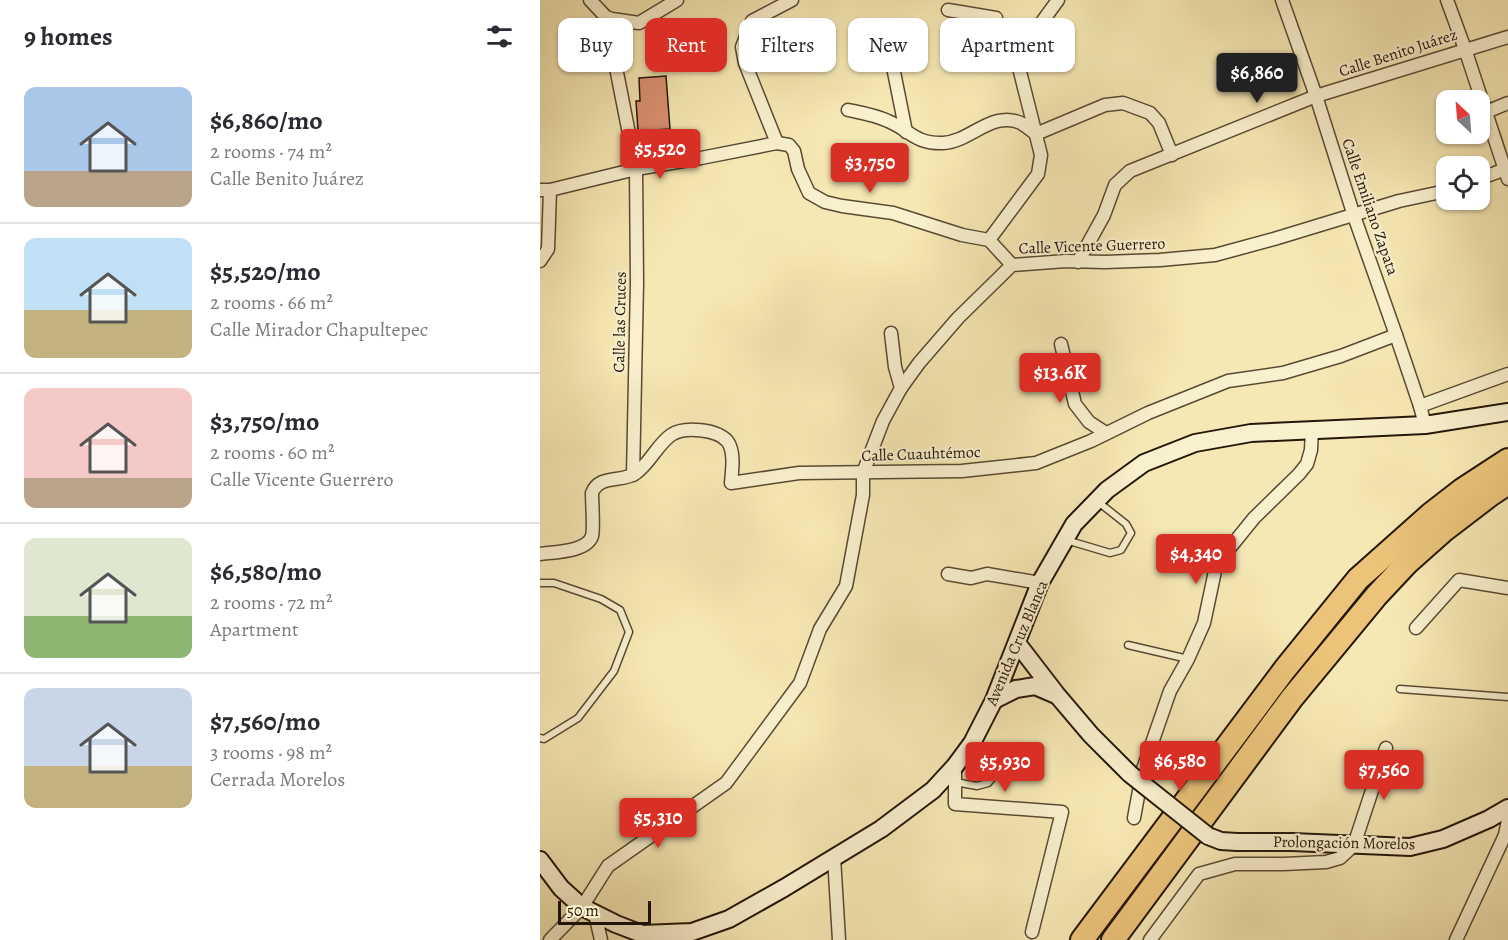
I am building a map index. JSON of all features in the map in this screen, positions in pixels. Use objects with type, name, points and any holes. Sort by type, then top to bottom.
[{"type":"highway","points":[[1082,940],[1285,669],[1358,579],[1431,514],[1462,490],[1508,460]]},
{"type":"highway","points":[[1113,940],[1292,698],[1377,595],[1407,563],[1443,531],[1508,483]]},
{"type":"main road","name":"Avenida Cruz Blanca","points":[[540,860],[561,888],[589,910],[642,934],[692,932],[729,919],[881,829],[955,774],[994,700],[1040,583],[1074,524],[1107,490],[1144,463],[1195,443],[1251,433],[1425,425],[1508,412]]},
{"type":"main road","points":[[1017,643],[1091,735],[1136,772]]},
{"type":"main road","points":[[994,700],[1016,689],[1035,686],[1057,695]]},
{"type":"main road","name":"Prolongación Morelos","points":[[1136,772],[1208,836],[1221,841],[1410,847],[1443,839],[1508,808]]},
{"type":"street","points":[[590,0],[606,17],[639,22],[677,0]]},
{"type":"street","points":[[777,142],[745,63],[742,47],[753,21],[792,0]]},
{"type":"street","points":[[1045,18],[1058,0]]},
{"type":"street","name":"Calle Emiliano Zapata","points":[[1282,0],[1425,425]]},
{"type":"street","points":[[1447,0],[1479,90]]},
{"type":"street","points":[[948,10],[996,18]]},
{"type":"street","name":"Calle las Cruces","points":[[606,17],[636,169],[638,283],[633,475]]},
{"type":"street","name":"Calle Benito Juárez","points":[[1078,262],[1104,215],[1115,185],[1130,171],[1316,96],[1508,36]]},
{"type":"street","points":[[894,72],[906,132]]},
{"type":"street","points":[[989,240],[1038,174],[1041,155],[1020,72]]},
{"type":"street","points":[[1490,110],[1508,103]]},
{"type":"street","points":[[1036,134],[1105,105],[1123,104],[1150,113],[1159,123],[1172,154]]},
{"type":"street","points":[[848,110],[891,122],[915,138],[930,142],[945,143],[965,137],[993,122],[1012,120],[1023,124],[1036,134]]},
{"type":"street","points":[[1490,123],[1507,172],[1490,176]]},
{"type":"street","points":[[540,261],[548,249],[545,190],[636,169],[777,142],[789,145],[794,151],[798,169],[809,193],[825,202],[893,213],[962,235],[989,240],[1011,265]]},
{"type":"street","name":"Calle Vicente Guerrero","points":[[549,940],[589,910],[608,866],[726,783],[800,683],[820,628],[846,586],[863,495],[863,473],[883,421],[919,363],[950,327],[1011,265],[1066,261],[1160,260],[1215,255],[1399,201],[1436,193]]},
{"type":"street","points":[[891,333],[895,367],[902,388]]},
{"type":"street","name":"Calle Cuauhtémoc","points":[[633,475],[646,465],[670,436],[681,430],[696,429],[721,436],[728,442],[732,455],[731,483],[799,473],[962,471],[1035,463],[1148,413],[1228,381],[1283,373],[1341,356],[1396,335]]},
{"type":"street","points":[[1061,344],[1075,404],[1089,422],[1106,433]]},
{"type":"street","points":[[1420,406],[1508,374]]},
{"type":"street","points":[[1134,818],[1136,772],[1170,692],[1204,623],[1215,571],[1220,560],[1254,518],[1307,464],[1311,450],[1312,429]]},
{"type":"street","points":[[540,554],[586,546],[592,536],[594,487],[601,482],[633,475]]},
{"type":"street","points":[[948,574],[971,578],[987,574],[1040,583]]},
{"type":"street","points":[[1416,628],[1459,580],[1508,588]]},
{"type":"street","points":[[1150,940],[1199,874],[1235,864],[1326,862],[1340,858],[1354,845],[1386,748]]},
{"type":"street","points":[[955,774],[955,804],[1062,812],[1032,932]]},
{"type":"street","points":[[1456,940],[1505,835],[1508,820]]},
{"type":"street","points":[[834,857],[839,940]]},
{"type":"street","points":[[589,910],[601,940]]},
{"type":"lane","points":[[1065,539],[1110,553],[1121,550],[1131,533],[1126,524],[1097,501]]},
{"type":"lane","points":[[540,583],[554,583],[600,599],[620,610],[629,632],[614,671],[578,718],[544,739],[540,738]]},
{"type":"lane","points":[[1128,645],[1188,659]]},
{"type":"lane","points":[[1400,689],[1508,697]]},
{"type":"lane","points":[[955,774],[977,786],[988,783],[993,777],[997,760]]},
{"type":"building","points":[[666,76],[670,129],[638,131],[636,101],[640,101],[639,78]]}]
